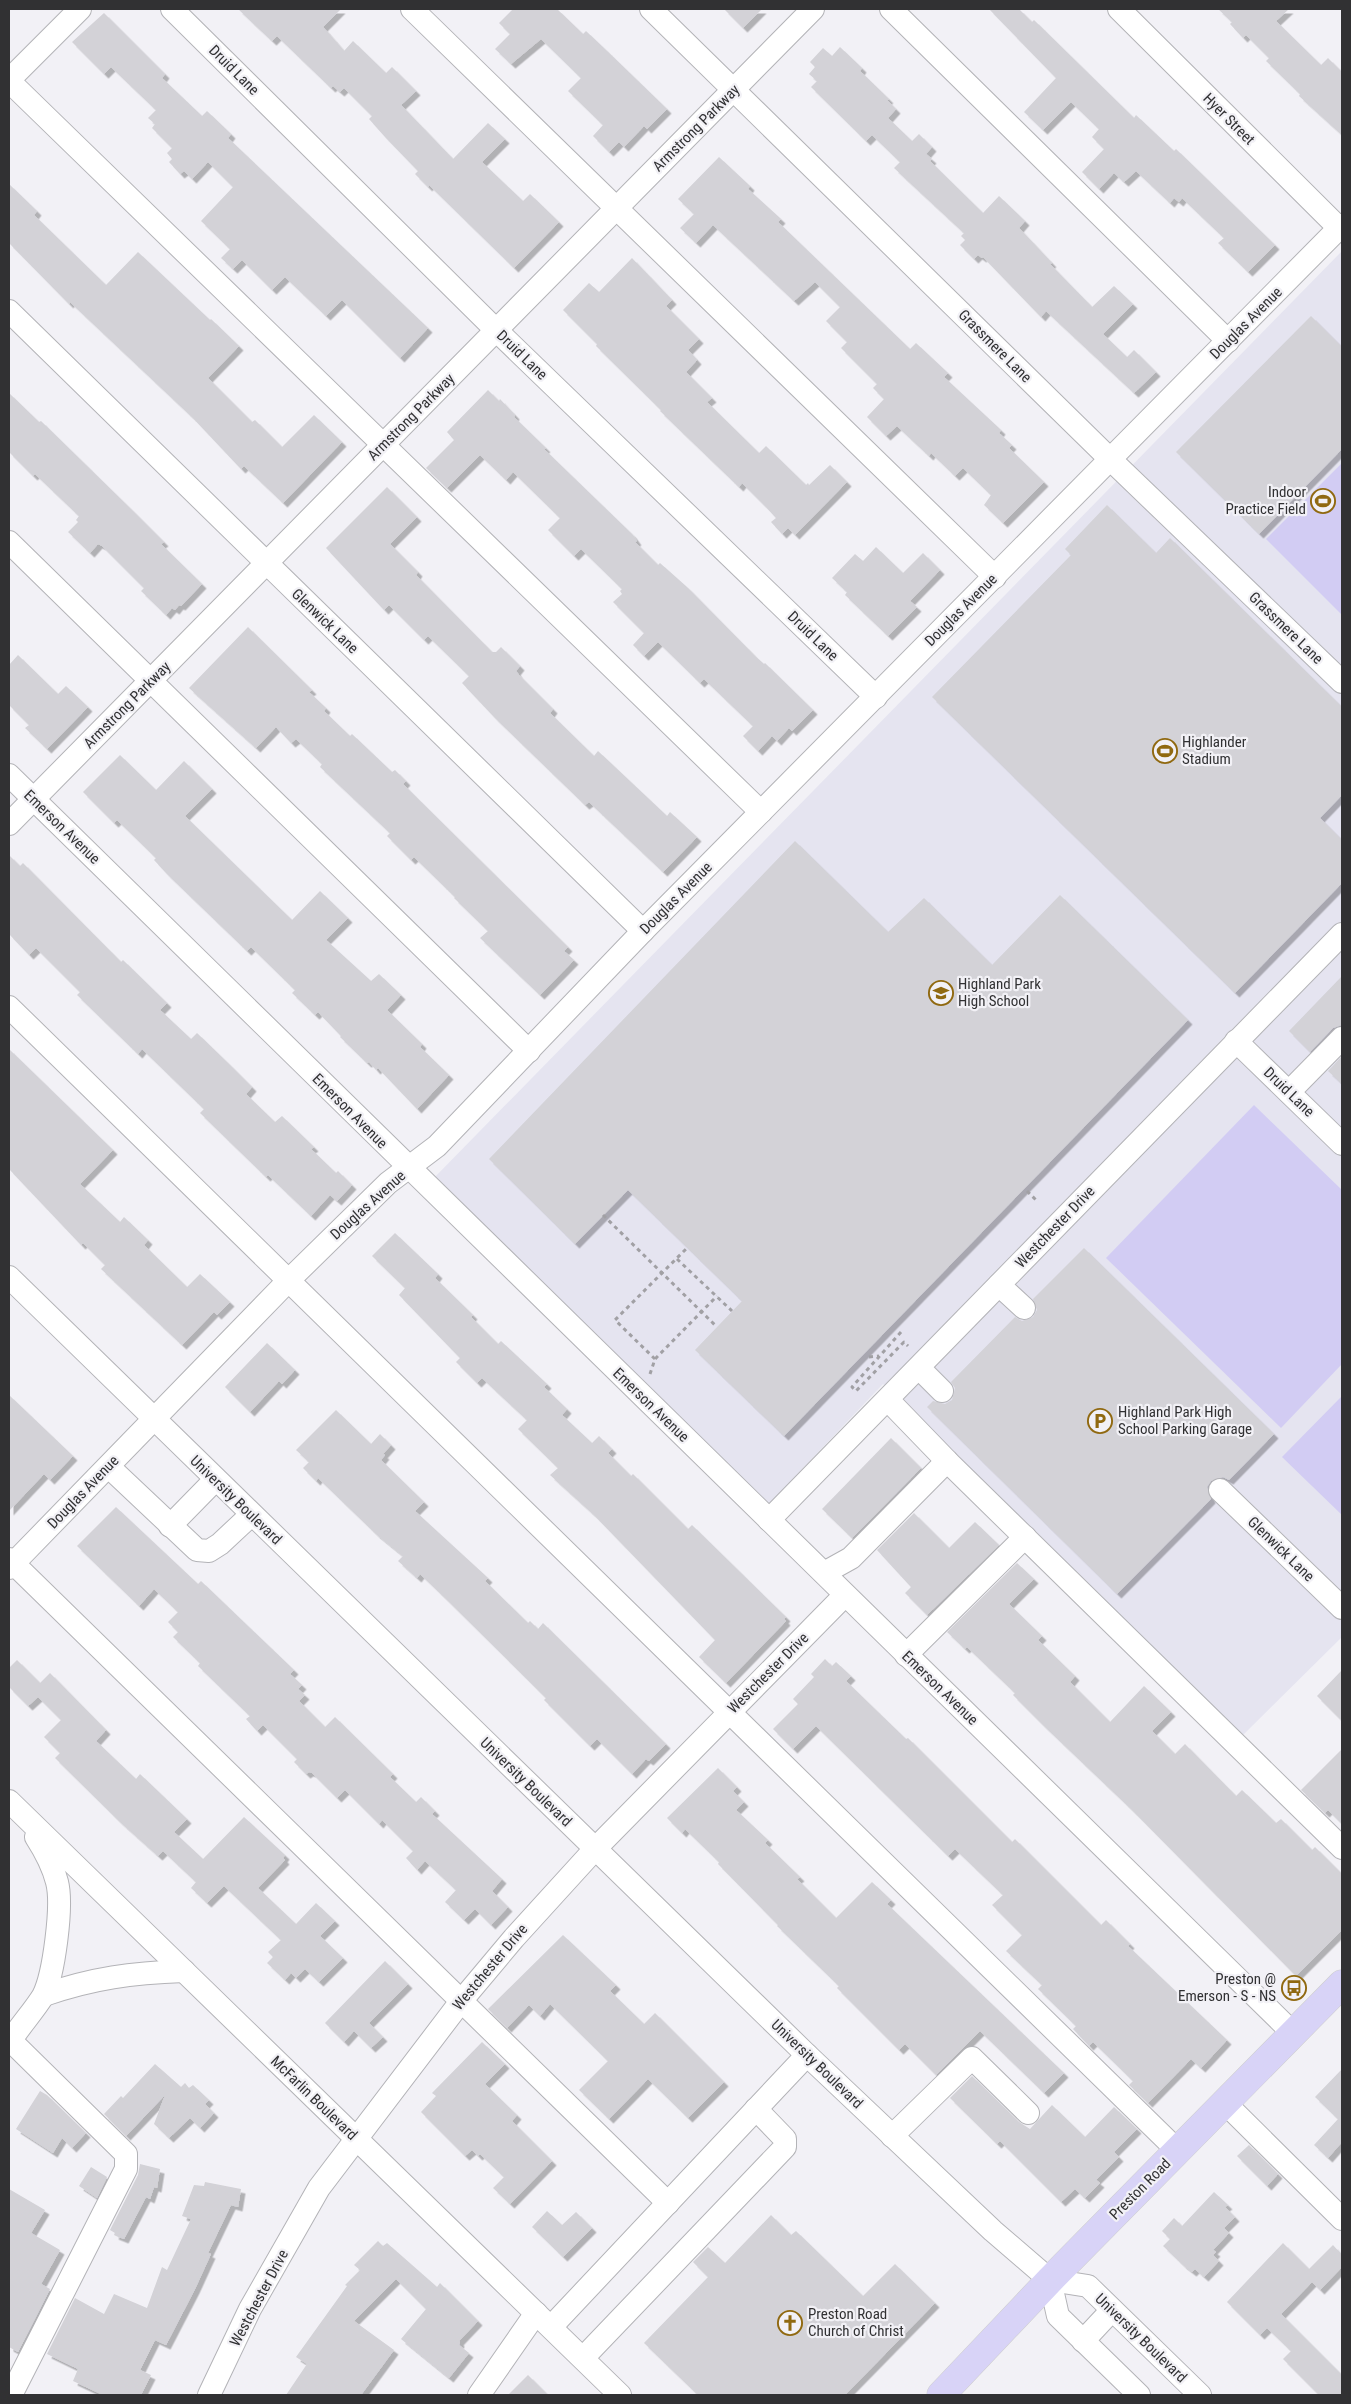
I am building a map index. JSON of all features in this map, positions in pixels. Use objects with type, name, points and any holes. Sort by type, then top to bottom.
[{"type":"main road","name":"Preston Road","points":[[941,2395],[1050,2280],[1342,1984]]},
{"type":"street","points":[[80,9],[9,80],[761,812]]},
{"type":"street","name":"Druid Lane","points":[[172,9],[496,330],[876,697]]},
{"type":"street","points":[[412,9],[994,577]]},
{"type":"street","name":"Grassmere Lane","points":[[651,9],[1111,460],[1342,682]]},
{"type":"street","name":"Armstrong Parkway","points":[[9,824],[813,9]]},
{"type":"street","points":[[891,9],[1228,341]]},
{"type":"street","name":"Hyer Street","points":[[1120,9],[1341,227]]},
{"type":"street","name":"Douglas Avenue","points":[[10,1564],[109,1466],[288,1280],[388,1182],[437,1146],[529,1052],[642,931],[1341,227]]},
{"type":"street","name":"Glenwick Lane","points":[[9,311],[642,931]]},
{"type":"street","points":[[9,542],[529,1052]]},
{"type":"street","name":"Emerson Avenue","points":[[9,776],[1294,2034]]},
{"type":"street","name":"Westchester Drive","points":[[769,1520],[1342,934]]},
{"type":"street","points":[[9,1007],[731,1711],[1178,2151]]},
{"type":"street","points":[[1289,1092],[1342,1038]]},
{"type":"street","name":"Druid Lane","points":[[1236,1041],[1342,1144]]},
{"type":"street","name":"University Boulevard","points":[[9,1277],[153,1420],[892,2136],[1026,2261],[1050,2280],[1088,2286],[1200,2395]]},
{"type":"street","points":[[999,1285],[1024,1308]]},
{"type":"street","points":[[919,1368],[942,1391]]},
{"type":"street","points":[[888,1400],[947,1461],[1342,1848]]},
{"type":"street","points":[[824,1574],[851,1558],[947,1461]]},
{"type":"street","points":[[109,1466],[197,1550],[209,1551],[220,1544],[251,1514]]},
{"type":"street","points":[[170,1526],[215,1480]]},
{"type":"street","name":"Glenwick Lane","points":[[1220,1490],[1342,1608]]},
{"type":"street","points":[[906,1655],[1025,1537]]},
{"type":"street","points":[[10,1564],[462,2000],[668,2203]]},
{"type":"street","name":"Westchester Drive","points":[[209,2395],[250,2309],[309,2206],[355,2138],[462,2000],[514,1938],[595,1849],[845,1595]]},
{"type":"street","points":[[11,2395],[126,2169],[126,2154],[9,2041],[44,1995],[53,1960],[58,1919],[58,1883],[47,1854],[12,1804]]},
{"type":"street","name":"McFarlin Boulevard","points":[[12,1804],[620,2395]]},
{"type":"street","points":[[44,1995],[83,1982],[142,1972],[184,1971]]},
{"type":"street","points":[[479,2395],[544,2320],[668,2203],[807,2055]]},
{"type":"street","points":[[892,2136],[972,2058],[1028,2113]]},
{"type":"street","points":[[1225,2103],[1342,2219]]},
{"type":"street","points":[[583,2358],[785,2147],[785,2140],[756,2109]]},
{"type":"street","points":[[1050,2280],[1058,2316],[1139,2395]]},
{"type":"street","points":[[1083,2340],[1112,2310]]},
{"type":"path","points":[[1027,1192],[1036,1201]]},
{"type":"path","points":[[603,1216],[717,1327]]},
{"type":"path","points":[[687,1248],[615,1320],[654,1360],[717,1296]]},
{"type":"path","points":[[677,1259],[732,1311]]},
{"type":"path","points":[[902,1332],[852,1387],[856,1391],[904,1342],[908,1346]]},
{"type":"path","points":[[869,1358],[879,1356]]},
{"type":"shaded area","name":"Highland Park High School","points":[[1342,251],[1342,1637],[1241,1737],[883,1384],[767,1506],[432,1180]]},
{"type":"shaded area","name":"Indoor Practice Field","points":[[1342,463],[1342,615],[1266,539]]},
{"type":"shaded area","points":[[1254,1105],[1342,1190],[1342,1364],[1281,1428],[1106,1258]]},
{"type":"shaded area","points":[[1342,1396],[1342,1515],[1282,1457]]},
{"type":"building","points":[[238,9],[341,9],[323,27],[344,51],[353,41],[386,73],[392,67],[416,91],[401,105],[453,159],[488,123],[505,139],[482,162],[523,201],[530,194],[559,222],[514,268],[429,185],[428,187],[415,174],[418,171],[369,119],[372,116],[344,88],[340,92],[333,86],[331,88],[277,36],[272,41]]},
{"type":"building","points":[[513,9],[557,9],[583,34],[586,31],[667,109],[647,129],[644,126],[624,147],[619,142],[609,152],[593,136],[603,125],[568,91],[581,78],[541,39],[511,64],[495,49],[510,34],[499,23]]},
{"type":"building","points":[[724,9],[762,9],[743,28]]},
{"type":"building","points":[[989,9],[1019,9],[1032,22],[1034,20],[1134,118],[1136,115],[1174,151],[1176,149],[1275,245],[1248,272],[1218,243],[1224,238],[1182,198],[1179,202],[1174,198],[1170,203],[1136,171],[1124,182],[1114,173],[1099,189],[1082,172],[1104,149],[1092,137],[1099,129],[1071,102],[1043,130],[1024,112],[1056,78]]},
{"type":"building","points":[[1218,9],[1289,9],[1276,21],[1321,65],[1328,58],[1342,72],[1342,135],[1299,96],[1300,94],[1266,61],[1269,58],[1246,35],[1243,38],[1230,24],[1232,22]]},
{"type":"building","points":[[104,13],[165,74],[162,78],[202,116],[207,111],[231,134],[228,138],[428,328],[400,358],[342,300],[326,316],[285,277],[272,290],[242,260],[233,269],[221,258],[230,249],[201,221],[233,187],[208,162],[192,179],[184,171],[180,174],[169,162],[172,159],[167,153],[172,148],[152,128],[155,124],[148,118],[156,110],[111,67],[104,74],[72,42]]},
{"type":"building","points":[[840,47],[862,68],[860,71],[889,99],[887,100],[896,109],[888,118],[912,141],[919,134],[932,147],[926,154],[932,159],[930,161],[983,213],[999,196],[1025,221],[1019,228],[1052,263],[1050,264],[1092,307],[1114,286],[1133,304],[1103,334],[1127,357],[1134,350],[1156,372],[1134,393],[1046,311],[1041,317],[983,257],[978,255],[974,259],[960,245],[965,240],[961,236],[964,233],[894,168],[900,162],[872,135],[866,141],[811,87],[817,81],[809,74],[815,67],[810,62],[823,48],[832,56]]},
{"type":"building","points":[[719,157],[750,186],[748,189],[781,219],[778,222],[910,349],[916,343],[948,373],[944,377],[1001,430],[999,433],[1012,445],[1009,448],[1044,482],[1003,523],[984,505],[991,495],[963,468],[955,476],[931,453],[929,456],[897,426],[886,436],[867,417],[884,399],[873,388],[877,384],[841,348],[847,342],[826,321],[840,307],[815,282],[794,301],[713,225],[696,243],[680,228],[694,214],[678,199]]},
{"type":"building","points":[[9,184],[37,211],[34,215],[106,285],[138,252],[211,319],[239,346],[208,378],[252,422],[255,420],[282,447],[314,415],[342,442],[283,503],[244,466],[241,469],[192,417],[70,302],[69,304],[9,243]]},
{"type":"building","points":[[632,258],[672,300],[666,306],[699,339],[688,350],[697,360],[686,372],[712,398],[707,402],[759,453],[766,446],[806,485],[808,483],[809,485],[830,465],[847,482],[795,535],[788,528],[782,534],[771,522],[776,518],[766,507],[742,483],[739,487],[660,411],[563,310],[589,283],[599,292]]},
{"type":"building","points":[[1311,316],[1342,347],[1342,449],[1259,534],[1176,452]]},
{"type":"building","points":[[488,390],[499,401],[500,399],[515,415],[514,417],[546,448],[544,449],[632,534],[637,541],[635,542],[658,565],[660,563],[688,588],[755,656],[765,663],[813,710],[792,731],[789,728],[777,741],[772,736],[758,751],[743,736],[753,726],[704,679],[700,683],[658,642],[644,656],[633,645],[644,633],[613,602],[622,594],[620,591],[622,589],[581,549],[574,556],[548,530],[560,518],[513,472],[506,480],[480,455],[447,488],[426,468],[454,440],[447,432]]},
{"type":"building","points":[[9,393],[39,422],[41,421],[131,509],[164,542],[161,544],[202,584],[181,606],[179,605],[175,610],[172,608],[166,615],[141,591],[144,588],[102,546],[98,544],[90,553],[68,532],[78,522],[76,520],[79,516],[35,474],[33,476],[9,452]]},
{"type":"building","points":[[387,487],[417,517],[390,544],[418,572],[416,575],[492,652],[496,652],[501,647],[520,666],[516,671],[553,709],[550,713],[594,756],[598,751],[667,816],[670,812],[697,837],[663,872],[589,802],[585,805],[495,718],[462,683],[469,676],[428,636],[424,640],[389,605],[384,610],[326,548]]},
{"type":"building","name":"Highlander Stadium","points":[[1107,505],[1156,553],[1170,538],[1342,707],[1342,795],[1320,818],[1342,840],[1342,883],[1235,993],[932,697],[1071,555],[1065,549]]},
{"type":"building","points":[[876,547],[903,573],[923,553],[940,570],[910,601],[917,607],[888,636],[845,595],[847,592],[832,578],[855,554],[863,561]]},
{"type":"building","points":[[248,627],[312,690],[309,692],[326,708],[324,711],[350,736],[352,734],[392,772],[395,770],[406,781],[403,784],[568,947],[564,951],[574,960],[540,995],[480,938],[488,931],[414,857],[411,860],[387,836],[390,833],[320,767],[322,764],[296,739],[291,743],[276,727],[256,748],[189,688]]},
{"type":"building","points":[[18,655],[58,694],[66,686],[88,707],[47,749],[25,728],[29,725],[9,705],[9,665]]},
{"type":"building","points":[[120,755],[156,790],[184,761],[212,789],[185,816],[292,920],[320,891],[348,918],[326,940],[371,981],[379,974],[401,995],[387,1010],[422,1044],[420,1047],[449,1075],[417,1109],[378,1068],[376,1070],[369,1062],[367,1063],[340,1037],[318,1012],[315,1015],[292,993],[295,990],[251,947],[247,951],[167,874],[154,860],[156,858],[117,820],[114,823],[83,792]]},
{"type":"building","name":"Highland Park High School","points":[[795,841],[888,932],[924,898],[992,965],[1060,895],[1188,1020],[784,1436],[695,1350],[742,1301],[628,1190],[575,1244],[489,1159]]},
{"type":"building","points":[[9,855],[20,866],[23,863],[121,962],[123,960],[167,1003],[160,1010],[191,1039],[197,1033],[252,1087],[246,1094],[275,1122],[282,1116],[314,1147],[311,1149],[336,1173],[338,1171],[352,1185],[337,1201],[330,1195],[311,1216],[268,1175],[266,1177],[200,1113],[204,1109],[142,1049],[138,1054],[77,995],[80,992],[36,948],[29,955],[9,934]]},
{"type":"building","points":[[1342,976],[1342,1025],[1333,1028],[1310,1052],[1289,1031]]},
{"type":"building","points":[[9,1049],[113,1150],[80,1184],[120,1222],[124,1217],[148,1240],[144,1245],[187,1287],[200,1274],[230,1302],[217,1315],[214,1312],[182,1345],[101,1269],[105,1265],[83,1243],[81,1245],[9,1169]]},
{"type":"building","points":[[1342,1056],[1342,1084],[1328,1071]]},
{"type":"building","points":[[395,1233],[438,1274],[435,1278],[473,1315],[471,1317],[498,1344],[501,1341],[547,1384],[544,1387],[567,1409],[562,1415],[592,1443],[599,1436],[612,1449],[608,1453],[631,1476],[633,1474],[688,1529],[692,1525],[786,1617],[784,1619],[786,1621],[726,1683],[699,1657],[715,1640],[593,1514],[550,1475],[558,1468],[518,1429],[527,1420],[482,1378],[477,1383],[456,1362],[460,1358],[399,1295],[405,1288],[372,1256]]},
{"type":"building","name":"Highland Park High School Parking Garage","points":[[1084,1248],[1274,1434],[1229,1480],[1223,1477],[1211,1481],[1207,1487],[1211,1499],[1117,1594],[927,1407],[933,1401],[945,1404],[952,1400],[955,1388],[951,1382],[1015,1317],[1022,1321],[1033,1317],[1037,1310],[1033,1299]]},
{"type":"building","points":[[267,1343],[295,1370],[282,1384],[279,1381],[250,1412],[225,1387]]},
{"type":"building","points":[[9,1395],[73,1456],[50,1480],[44,1474],[9,1511]]},
{"type":"building","points":[[336,1410],[371,1444],[380,1434],[391,1445],[383,1454],[385,1455],[381,1460],[424,1502],[415,1511],[488,1578],[485,1581],[528,1623],[530,1621],[538,1629],[543,1623],[666,1744],[649,1761],[646,1759],[632,1774],[597,1739],[590,1746],[544,1700],[546,1698],[444,1597],[420,1574],[417,1578],[398,1561],[403,1556],[376,1534],[318,1478],[316,1481],[303,1468],[309,1462],[296,1450]]},
{"type":"building","points":[[891,1438],[921,1468],[852,1538],[822,1509]]},
{"type":"building","points":[[116,1507],[198,1584],[201,1581],[294,1670],[290,1674],[302,1685],[298,1689],[305,1695],[299,1701],[325,1727],[335,1717],[393,1774],[390,1777],[416,1802],[421,1797],[435,1811],[432,1814],[502,1879],[492,1891],[508,1907],[491,1925],[475,1909],[464,1920],[445,1902],[456,1890],[425,1861],[417,1870],[406,1858],[413,1851],[382,1820],[379,1824],[345,1790],[337,1798],[312,1773],[306,1774],[294,1762],[297,1759],[263,1725],[257,1731],[246,1719],[250,1716],[198,1666],[200,1663],[173,1637],[178,1632],[168,1622],[178,1612],[154,1589],[139,1606],[77,1546]]},
{"type":"building","points":[[914,1513],[949,1548],[975,1522],[999,1545],[927,1615],[905,1593],[911,1587],[877,1550]]},
{"type":"building","points":[[1017,1563],[1034,1579],[1009,1604],[1042,1636],[1038,1640],[1075,1676],[1070,1682],[1110,1722],[1144,1686],[1171,1712],[1152,1731],[1175,1754],[1185,1744],[1236,1796],[1242,1790],[1276,1823],[1281,1819],[1312,1850],[1315,1847],[1342,1874],[1342,1930],[1296,1976],[1130,1808],[1013,1695],[1015,1693],[967,1647],[965,1649],[947,1632]]},
{"type":"building","points":[[825,1659],[832,1666],[836,1662],[851,1676],[846,1681],[906,1739],[908,1738],[1012,1842],[1015,1839],[1101,1925],[1106,1920],[1130,1944],[1128,1946],[1227,2040],[1201,2068],[1191,2059],[1148,2103],[1129,2085],[1133,2081],[1093,2042],[1089,2046],[1073,2029],[1076,2026],[1038,1989],[1042,1985],[1006,1951],[1022,1935],[992,1905],[1003,1895],[955,1849],[948,1856],[816,1726],[793,1749],[773,1729],[798,1704],[793,1699],[814,1677],[811,1674]]},
{"type":"building","points":[[17,1660],[40,1683],[50,1673],[106,1730],[96,1741],[136,1779],[140,1774],[187,1819],[174,1832],[203,1859],[244,1817],[285,1855],[283,1858],[285,1860],[258,1888],[296,1924],[316,1903],[335,1921],[320,1936],[343,1958],[319,1982],[305,1969],[296,1978],[291,1973],[285,1980],[267,1963],[273,1957],[268,1952],[281,1940],[224,1886],[207,1903],[191,1888],[196,1882],[163,1851],[158,1856],[119,1821],[55,1758],[60,1753],[44,1737],[61,1720],[38,1697],[28,1706],[9,1687],[9,1668]]},
{"type":"building","points":[[1342,1670],[1342,1721],[1317,1696]]},
{"type":"building","points":[[1342,1749],[1342,1824],[1328,1810],[1325,1813],[1301,1790]]},
{"type":"building","points":[[718,1768],[737,1787],[733,1791],[744,1802],[736,1810],[768,1840],[765,1843],[800,1877],[797,1879],[836,1918],[872,1882],[891,1900],[887,1904],[1064,2073],[1044,2093],[980,2031],[936,2075],[905,2044],[899,2050],[837,1988],[839,1986],[777,1926],[718,1864],[719,1862],[685,1829],[682,1833],[667,1818]]},
{"type":"building","points":[[563,1935],[616,1985],[610,1991],[644,2024],[655,2013],[724,2082],[688,2118],[648,2079],[609,2119],[579,2090],[608,2061],[550,2004],[540,2016],[529,2005],[507,2028],[488,2009]]},
{"type":"building","points":[[385,1961],[408,1984],[369,2023],[383,2037],[371,2048],[354,2031],[344,2042],[325,2023]]},
{"type":"building","points":[[482,2042],[505,2064],[485,2084],[517,2115],[512,2121],[552,2161],[510,2204],[493,2188],[504,2177],[480,2154],[478,2156],[472,2150],[465,2156],[421,2112],[436,2096],[432,2093]]},
{"type":"building","points":[[155,2064],[181,2087],[185,2083],[189,2088],[193,2085],[209,2100],[205,2104],[214,2113],[200,2128],[190,2118],[169,2138],[154,2124],[165,2095],[126,2136],[104,2114],[121,2096],[123,2098]]},
{"type":"building","points":[[1342,2069],[1342,2142],[1328,2158],[1314,2145],[1338,2119],[1315,2097]]},
{"type":"building","points":[[972,2076],[1019,2122],[1030,2129],[1052,2105],[1085,2137],[1114,2107],[1137,2129],[1114,2152],[1119,2157],[1096,2180],[1100,2183],[1085,2198],[1075,2189],[1061,2202],[1000,2141],[997,2144],[950,2098]]},
{"type":"building","points":[[40,2091],[47,2095],[86,2133],[72,2148],[62,2138],[53,2153],[16,2129]]},
{"type":"building","points":[[1249,2145],[1278,2174],[1267,2186],[1237,2156]]},
{"type":"building","points":[[140,2164],[160,2169],[157,2188],[154,2187],[150,2199],[146,2197],[124,2239],[114,2235],[115,2233],[110,2230],[138,2175]]},
{"type":"building","points":[[91,2167],[107,2177],[97,2198],[79,2186]]},
{"type":"building","points":[[205,2182],[241,2189],[238,2207],[231,2205],[208,2253],[211,2254],[195,2289],[166,2345],[155,2340],[140,2370],[151,2375],[141,2395],[103,2395],[73,2381],[78,2369],[47,2354],[75,2298],[104,2314],[114,2294],[147,2308],[162,2267],[167,2270],[191,2219],[182,2216],[194,2185],[204,2186]]},
{"type":"building","points":[[9,2189],[45,2210],[31,2233],[60,2250],[41,2284],[50,2289],[18,2352],[9,2347]]},
{"type":"building","points":[[1214,2192],[1228,2205],[1225,2207],[1235,2217],[1224,2228],[1229,2233],[1213,2250],[1216,2252],[1213,2255],[1219,2261],[1204,2277],[1195,2269],[1192,2272],[1163,2246],[1170,2239],[1162,2231],[1174,2218],[1182,2226]]},
{"type":"building","points":[[547,2211],[562,2225],[576,2212],[592,2228],[563,2257],[532,2227]]},
{"type":"building","name":"Preston Road Church of Christ","points":[[771,2215],[791,2235],[796,2231],[863,2296],[895,2264],[935,2303],[845,2395],[698,2395],[644,2343],[708,2277],[693,2262],[708,2247],[725,2263]]},
{"type":"building","points":[[378,2241],[383,2246],[387,2243],[437,2287],[440,2283],[478,2321],[459,2341],[459,2345],[469,2353],[449,2378],[401,2339],[426,2309],[396,2279],[354,2321],[394,2350],[361,2395],[286,2395],[307,2364],[296,2357],[347,2286],[345,2285],[360,2270],[354,2265]]},
{"type":"building","points":[[1283,2243],[1309,2269],[1333,2245],[1342,2255],[1342,2267],[1320,2290],[1312,2282],[1281,2314],[1342,2375],[1342,2395],[1319,2395],[1283,2359],[1291,2351],[1267,2328],[1260,2335],[1227,2302]]},
{"type":"building","points":[[528,2375],[548,2395],[508,2395]]},
{"type":"place","name":"Indoor Practice Field","points":[[1323,501]]},
{"type":"place","name":"Highlander Stadium","points":[[1165,751]]},
{"type":"place","name":"Highland Park High School","points":[[941,993]]},
{"type":"place","name":"Highland Park High School Parking Garage","points":[[1100,1421]]},
{"type":"place","name":"Preston @ Emerson - S - NS","points":[[1294,1988]]},
{"type":"place","name":"Preston Road Church of Christ","points":[[790,2323]]}]
